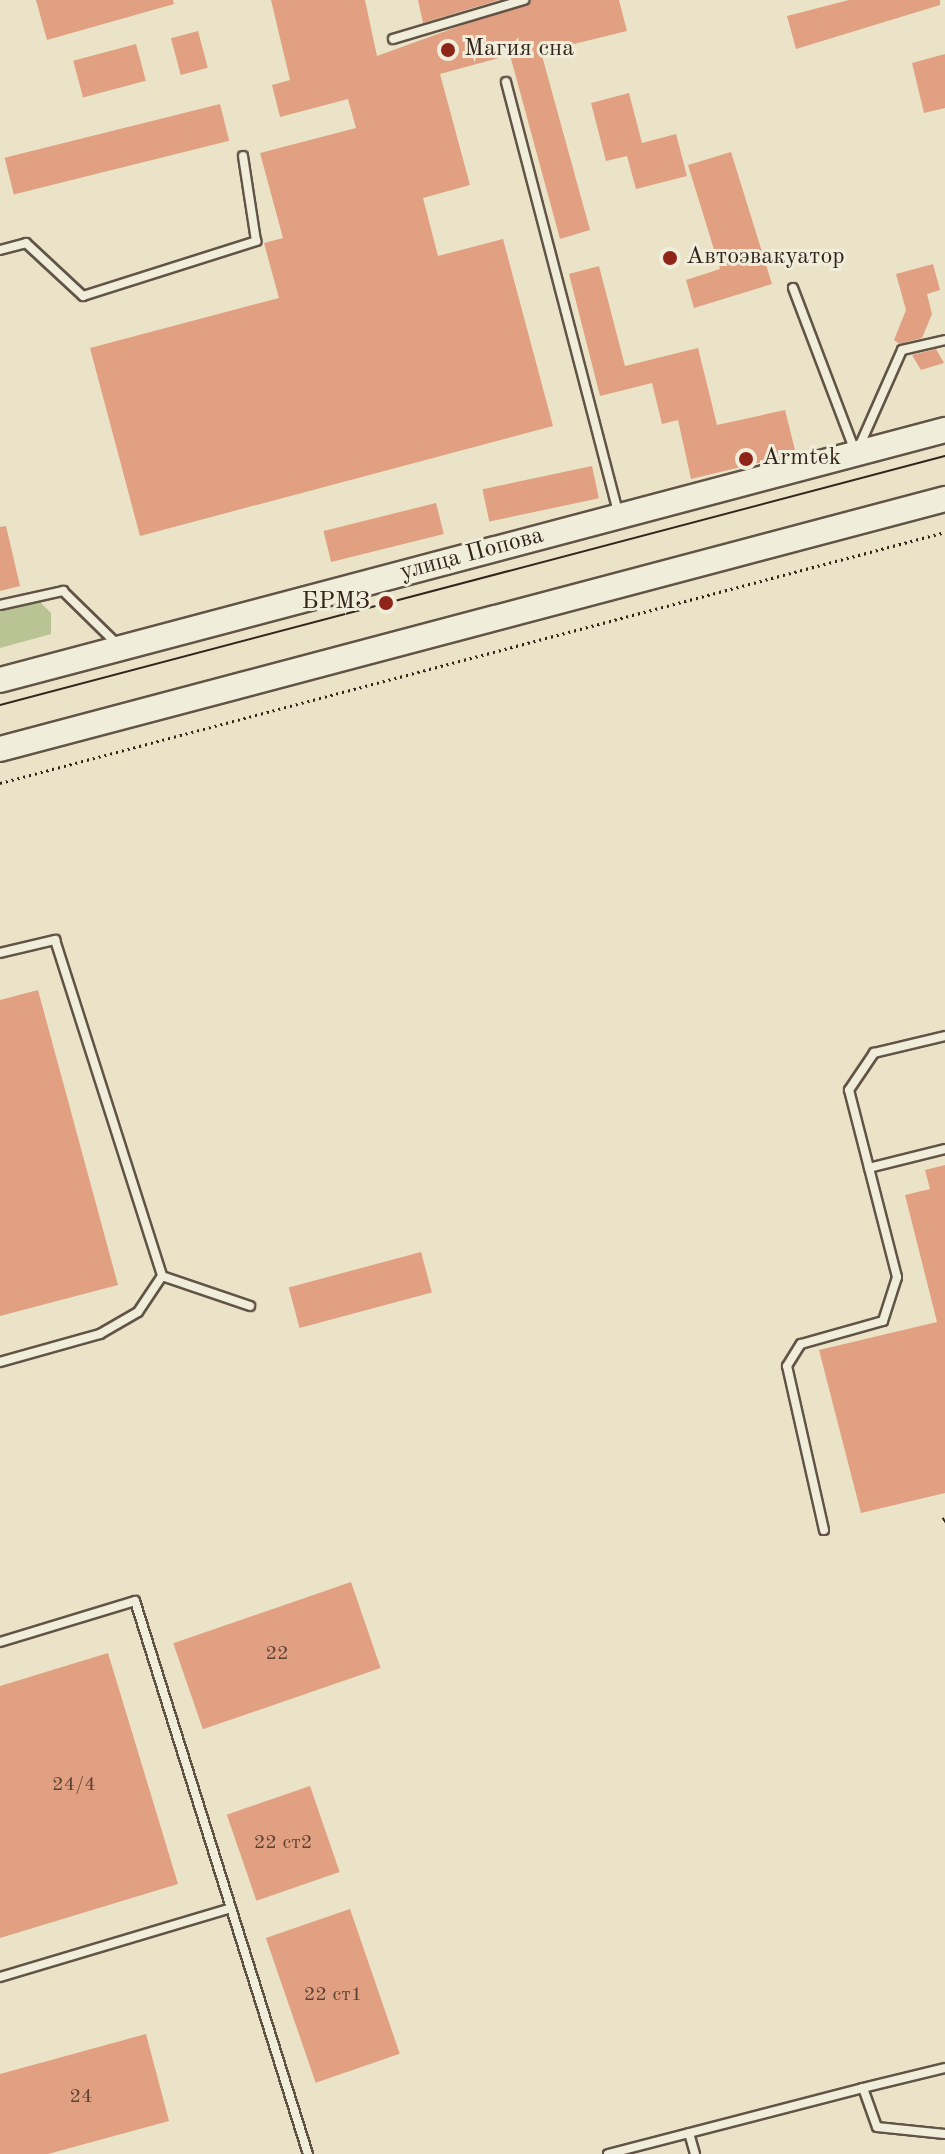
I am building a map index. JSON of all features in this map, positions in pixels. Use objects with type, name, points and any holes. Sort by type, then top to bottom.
[{"type":"main road","name":"улица Попова","points":[[0,680],[945,430]]},
{"type":"main road","points":[[0,749],[945,499]]},
{"type":"lane","points":[[393,39],[524,0]]},
{"type":"lane","points":[[506,82],[620,516]]},
{"type":"lane","points":[[0,250],[26,243],[83,296],[256,241],[243,156]]},
{"type":"lane","points":[[793,288],[856,453]]},
{"type":"lane","points":[[856,453],[902,350],[945,340]]},
{"type":"lane","points":[[0,605],[63,591],[121,648]]},
{"type":"lane","points":[[0,953],[55,940],[162,1276]]},
{"type":"lane","points":[[824,1530],[787,1366],[801,1344],[883,1321],[897,1277],[849,1090],[857,1068],[874,1053],[945,1036]]},
{"type":"lane","points":[[869,1168],[945,1149]]},
{"type":"lane","points":[[162,1276],[250,1306]]},
{"type":"lane","points":[[0,1362],[100,1334],[138,1312],[162,1276]]},
{"type":"lane","points":[[0,1642],[135,1601],[308,2154]]},
{"type":"lane","points":[[0,1977],[231,1908]]},
{"type":"lane","points":[[608,2154],[945,2068]]},
{"type":"lane","points":[[863,2088],[877,2127],[945,2134]]},
{"type":"lane","points":[[689,2133],[695,2154]]},
{"type":"path","points":[[0,783],[945,532]]},
{"type":"green space","points":[[39,601],[51,613],[51,634],[0,648],[0,611]]},
{"type":"building","points":[[36,0],[173,0],[174,4],[47,40]]},
{"type":"building","points":[[271,0],[365,0],[377,56],[531,0],[619,0],[627,31],[541,52],[590,230],[560,239],[510,55],[440,74],[470,185],[423,198],[438,256],[503,239],[553,426],[140,536],[90,348],[279,298],[264,243],[283,238],[260,153],[356,128],[348,99],[280,117],[272,85],[290,80]]},
{"type":"building","points":[[418,0],[499,0],[423,23]]},
{"type":"building","points":[[849,0],[940,0],[940,5],[796,49],[787,16]]},
{"type":"building","points":[[198,31],[208,68],[181,75],[171,38]]},
{"type":"building","points":[[136,44],[146,81],[83,98],[73,61]]},
{"type":"building","points":[[945,54],[945,108],[924,113],[912,63]]},
{"type":"building","points":[[629,93],[642,143],[676,134],[687,176],[636,189],[627,156],[606,161],[591,103]]},
{"type":"building","points":[[220,104],[229,141],[14,195],[5,158]]},
{"type":"building","points":[[731,152],[772,284],[694,308],[686,280],[720,269],[688,165]]},
{"type":"building","points":[[933,264],[940,290],[927,294],[932,314],[922,338],[899,344],[894,340],[906,310],[896,274]]},
{"type":"building","points":[[599,266],[625,366],[698,348],[717,425],[785,410],[796,454],[691,479],[678,420],[662,424],[652,383],[600,396],[569,274]]},
{"type":"building","points":[[936,349],[944,363],[921,370],[912,355]]},
{"type":"building","points":[[592,466],[599,498],[489,522],[482,489]]},
{"type":"building","points":[[436,503],[444,534],[331,562],[323,531]]},
{"type":"building","points":[[6,526],[20,586],[0,591],[0,527]]},
{"type":"building","points":[[38,990],[118,1285],[0,1316],[0,1000]]},
{"type":"building","points":[[945,1165],[945,1493],[861,1513],[819,1350],[937,1322],[905,1195],[930,1189],[925,1170]]},
{"type":"building","points":[[421,1252],[432,1293],[300,1328],[289,1287]]},
{"type":"building","points":[[351,1582],[381,1668],[203,1729],[173,1643]]},
{"type":"building","points":[[108,1653],[178,1884],[0,1938],[0,1686]]},
{"type":"building","points":[[310,1786],[340,1872],[256,1901],[227,1815]]},
{"type":"building","points":[[350,1909],[400,2054],[316,2083],[266,1938]]},
{"type":"building","points":[[146,2034],[169,2121],[48,2154],[0,2154],[0,2074]]},
{"type":"tram line","points":[[0,705],[945,456]]},
{"type":"place","name":"Магия сна","points":[[448,50]]},
{"type":"place","name":"Автоэвакуатор","points":[[670,258]]},
{"type":"place","name":"Armtek","points":[[746,459]]},
{"type":"place","name":"БРМЗ","points":[[386,603]]}]
